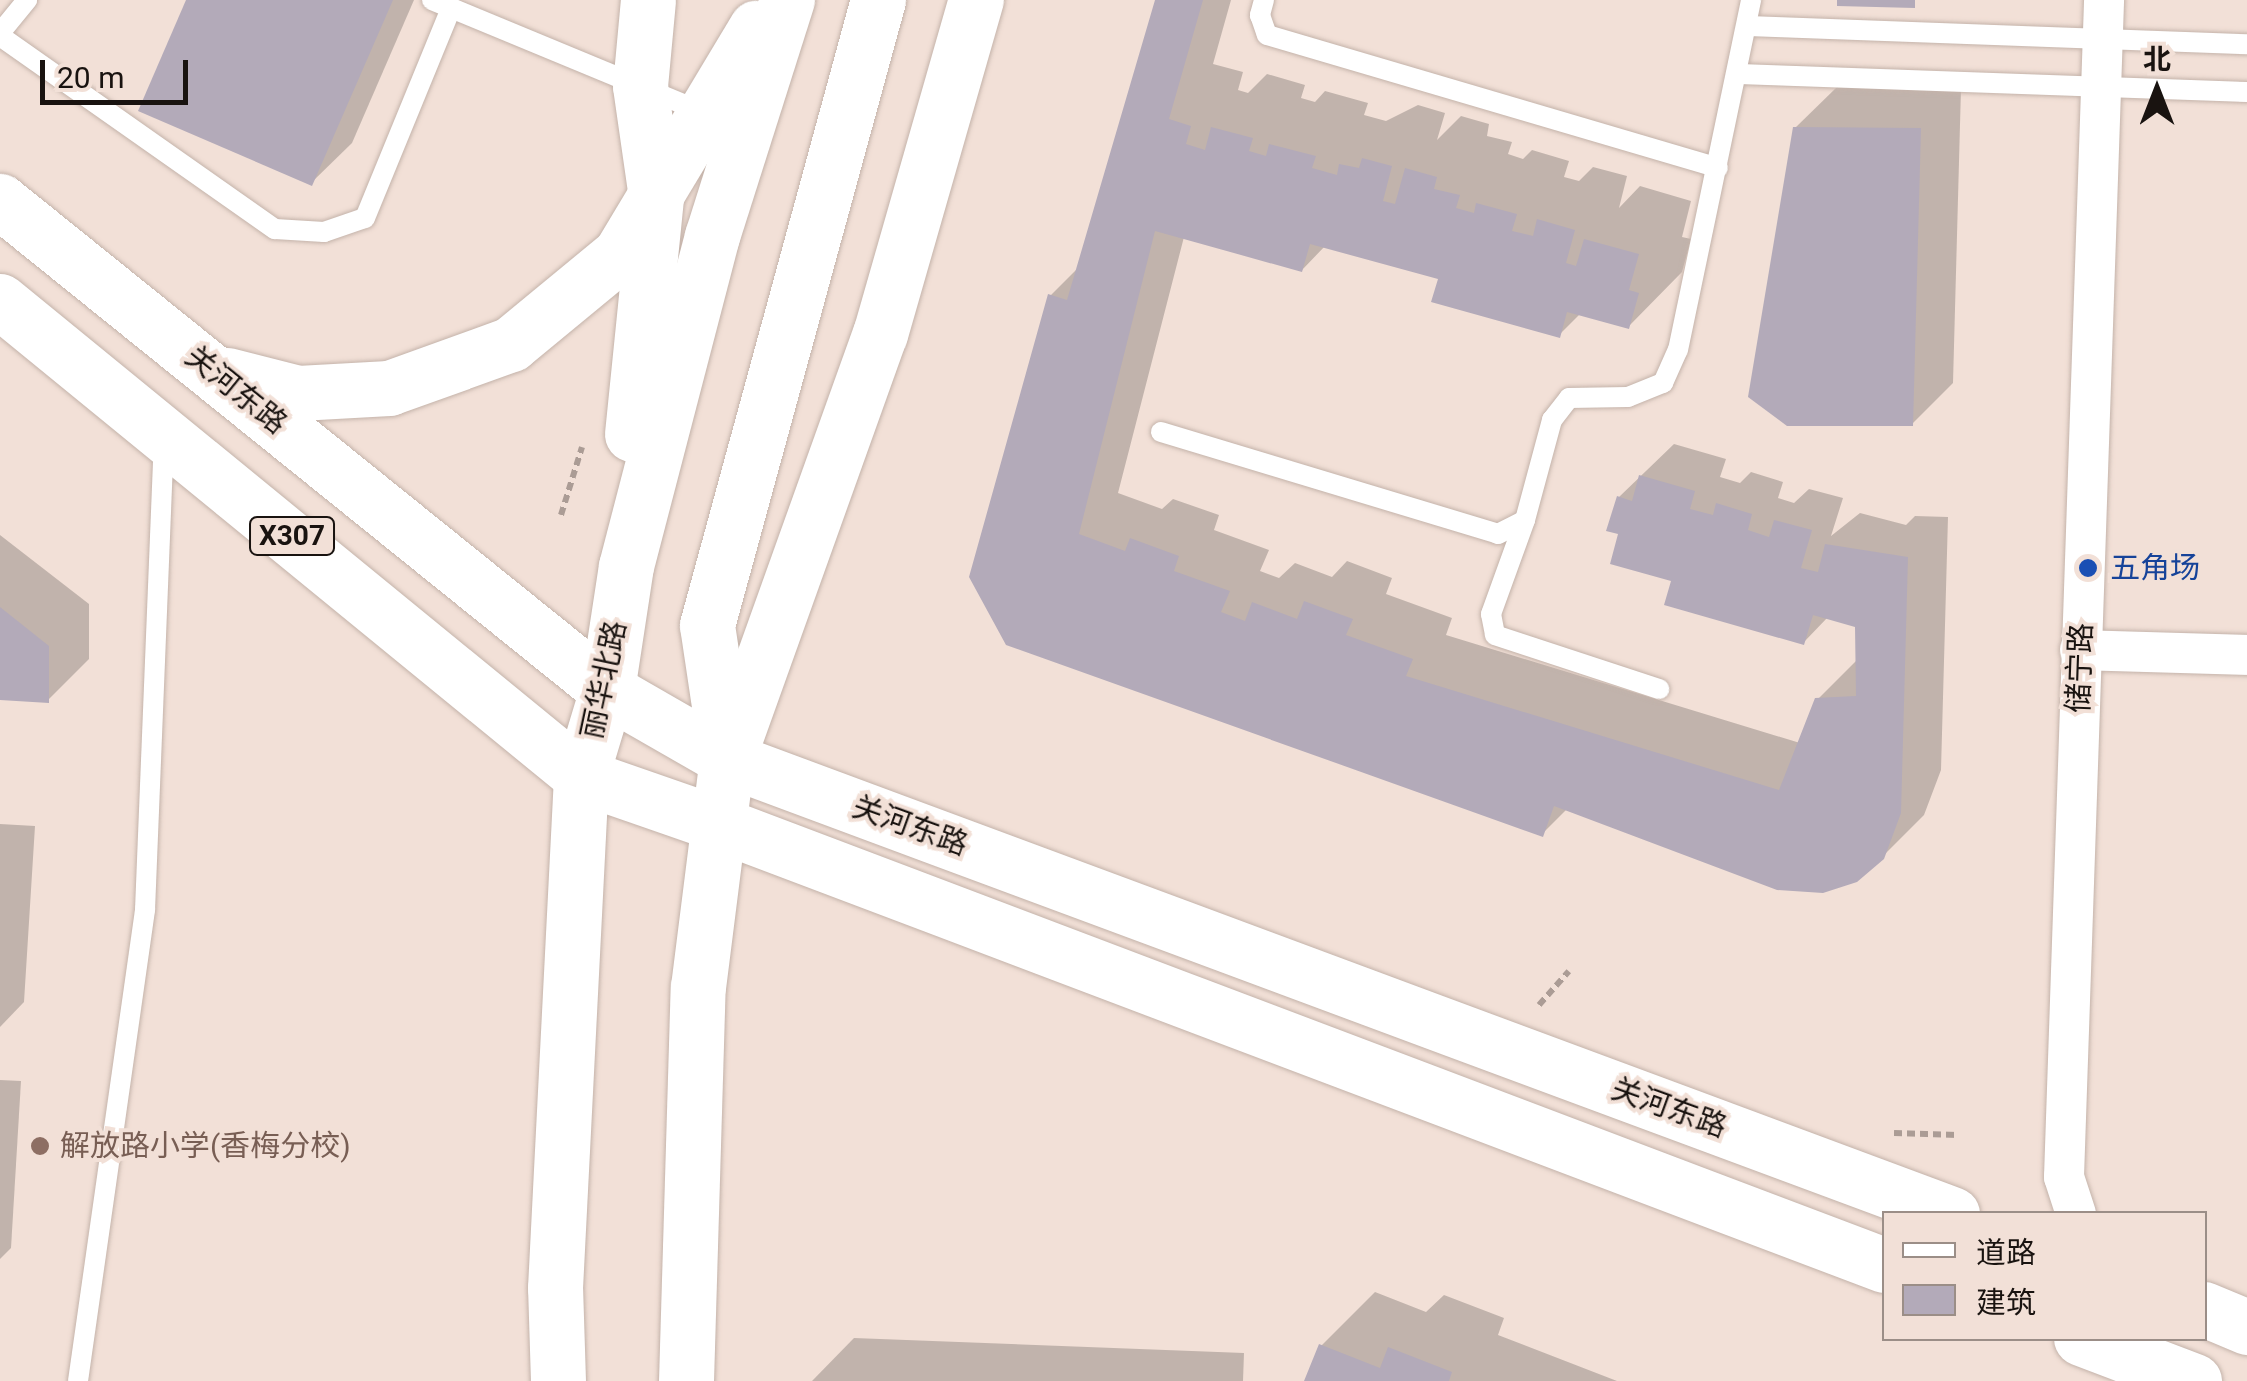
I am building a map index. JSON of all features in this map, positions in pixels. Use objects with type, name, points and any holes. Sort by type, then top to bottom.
[{"type":"main road","points":[[607,690],[656,197],[640,86],[648,0]]},
{"type":"main road","points":[[214,372],[298,394],[388,388],[511,344],[620,254],[773,0]]},
{"type":"main road","name":"丽华北路","points":[[558,1381],[557,1230],[582,776],[607,690],[626,566],[712,236],[787,0]]},
{"type":"main road","points":[[727,759],[707,625],[878,0]]},
{"type":"main road","points":[[686,1381],[698,987],[727,759],[880,334],[976,0]]},
{"type":"main road","name":"关河东路","points":[[0,202],[607,690],[727,759],[1944,1211]]},
{"type":"main road","name":"X307","points":[[0,301],[582,776],[716,823],[1882,1263]]},
{"type":"main road","points":[[2207,1311],[2247,1327]]},
{"type":"main road","points":[[2089,1341],[2162,1370]]},
{"type":"street","name":"储宁路","points":[[2075,1211],[2064,1178],[2104,20]]},
{"type":"street","points":[[2080,650],[2247,655]]},
{"type":"lane","points":[[27,0],[0,35],[274,229],[324,232],[365,218],[442,4],[705,113]]},
{"type":"lane","points":[[1264,0],[1260,14],[1267,35],[1718,168]]},
{"type":"lane","points":[[1659,689],[1495,635],[1491,614],[1525,520],[1552,420],[1569,398],[1628,397],[1663,383],[1678,350],[1751,0]]},
{"type":"lane","points":[[1748,26],[2104,20],[2247,44]]},
{"type":"lane","points":[[1738,74],[2247,92]]},
{"type":"lane","points":[[1161,432],[1498,534],[1525,520]]},
{"type":"lane","points":[[78,1381],[144,910],[165,433]]},
{"type":"building","points":[[186,0],[393,0],[312,186],[138,111]]},
{"type":"building","points":[[1155,0],[1203,0],[1169,119],[1191,126],[1186,144],[1205,150],[1211,127],[1253,138],[1249,151],[1266,156],[1269,144],[1316,156],[1312,168],[1337,175],[1339,164],[1359,168],[1362,158],[1392,166],[1383,201],[1395,204],[1405,168],[1437,177],[1434,189],[1460,195],[1456,208],[1474,213],[1476,203],[1517,214],[1512,231],[1533,236],[1537,219],[1575,230],[1566,263],[1576,266],[1584,239],[1639,254],[1629,290],[1639,293],[1629,329],[1567,312],[1560,338],[1431,302],[1438,279],[1310,244],[1302,272],[1155,231],[1079,534],[1125,551],[1130,538],[1179,556],[1174,571],[1230,591],[1221,612],[1245,621],[1252,602],[1297,619],[1304,601],[1353,619],[1346,635],[1413,659],[1406,676],[1779,790],[1815,698],[1856,696],[1855,627],[1813,615],[1804,645],[1664,605],[1671,581],[1610,564],[1618,534],[1606,531],[1617,496],[1632,501],[1639,475],[1695,491],[1690,509],[1713,515],[1716,503],[1752,514],[1748,530],[1769,537],[1774,520],[1812,530],[1801,568],[1818,572],[1825,544],[1908,557],[1901,813],[1884,859],[1857,882],[1823,893],[1777,890],[1554,806],[1543,837],[1006,645],[969,577],[1048,294],[1067,300]]},
{"type":"building","points":[[1837,0],[1915,0],[1915,8],[1837,6]]},
{"type":"building","points":[[1793,127],[1921,128],[1913,426],[1787,426],[1748,397]]},
{"type":"building","points":[[0,607],[49,646],[49,703],[0,700]]},
{"type":"building","points":[[1319,1344],[1380,1368],[1388,1347],[1452,1372],[1449,1381],[1304,1381]]},
{"type":"place","name":"五角场","points":[[2088,568]]},
{"type":"place","name":"解放路小学(香梅分校)","points":[[40,1146]]}]
